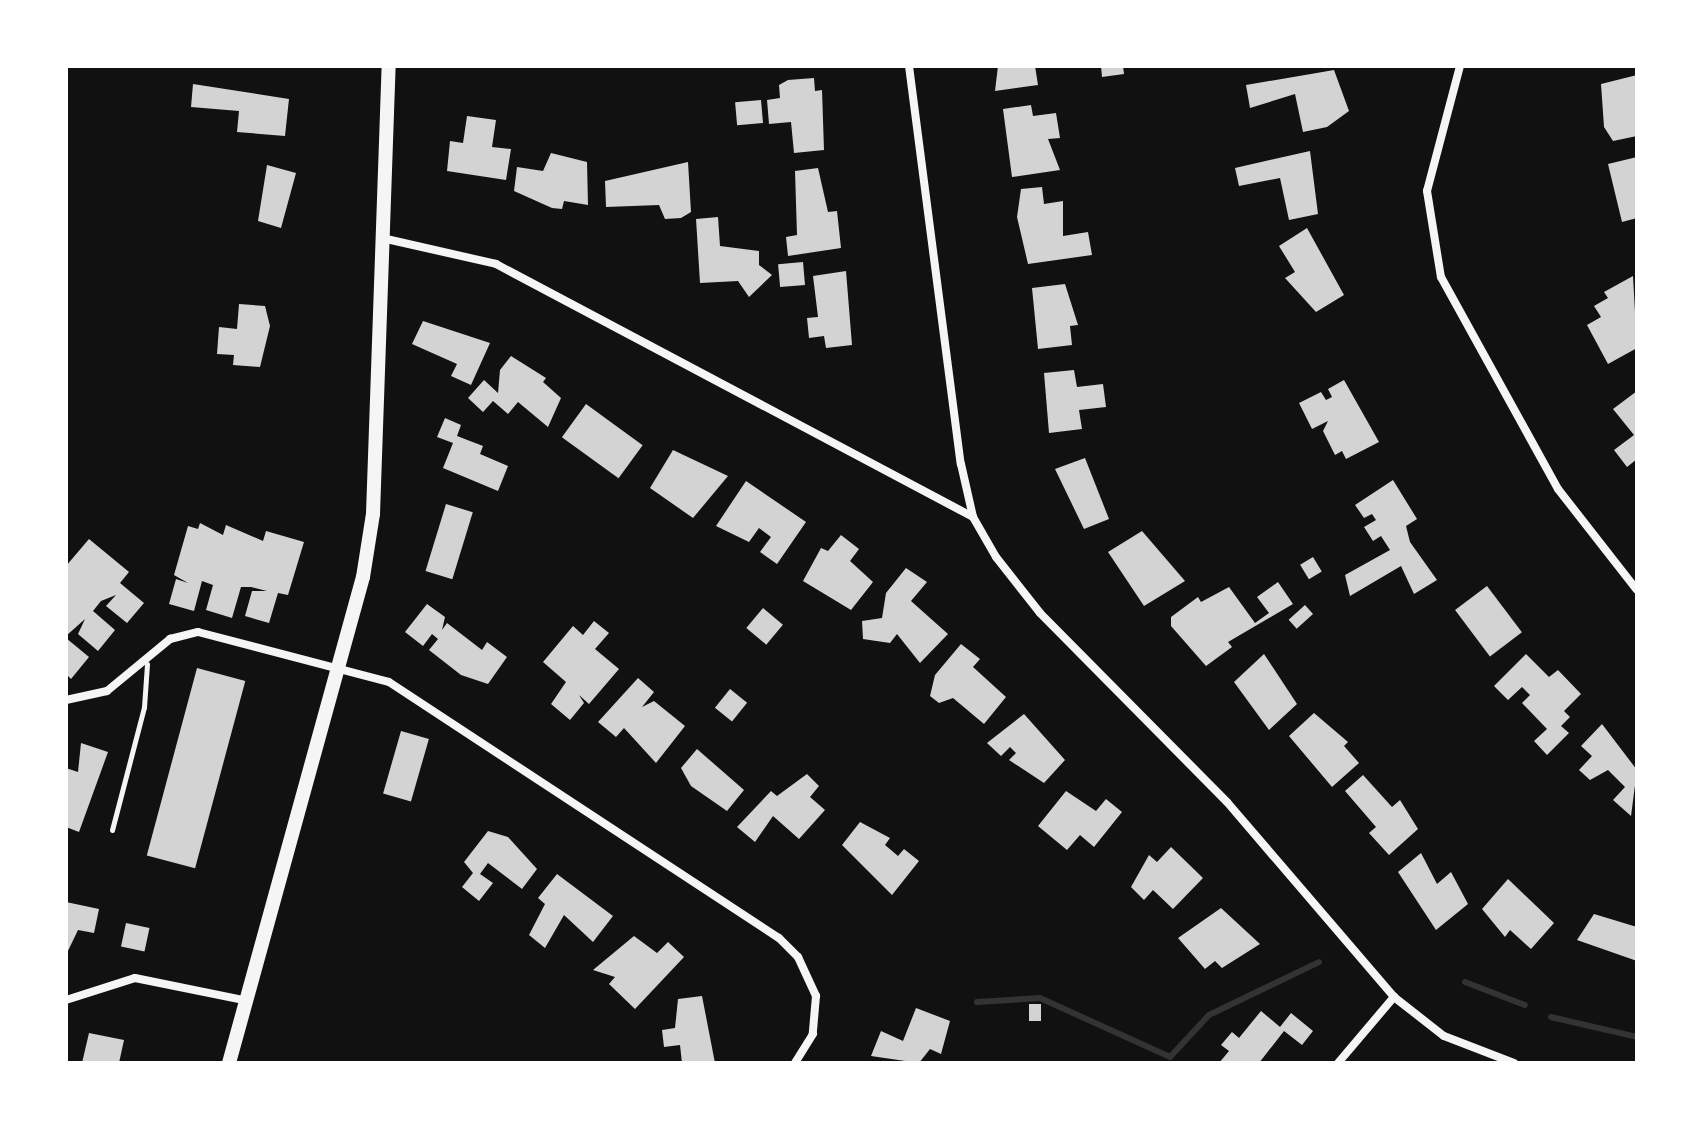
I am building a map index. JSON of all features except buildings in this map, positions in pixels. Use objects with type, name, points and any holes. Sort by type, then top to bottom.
[{"type":"street","points":[[229,1063],[243,1000],[338,665],[375,499],[381,238],[389,66]]},
{"type":"street","points":[[909,66],[973,517],[1040,613],[1227,802],[1394,997],[1444,1036],[1514,1063]]},
{"type":"street","points":[[1460,66],[1427,191],[1441,277],[1558,489],[1637,590]]},
{"type":"street","points":[[381,238],[496,264],[973,517]]},
{"type":"street","points":[[66,700],[107,691],[147,664],[170,639],[198,632],[338,665],[421,699],[779,938],[798,957],[816,996],[813,1034],[795,1063]]},
{"type":"street","points":[[66,1000],[135,978],[243,1000]]},
{"type":"street","points":[[1338,1063],[1394,997]]},
{"type":"lane","points":[[112,830],[144,707],[147,664]]},
{"type":"waterway","points":[[977,1002],[1040,998],[1170,1057],[1209,1015],[1319,962]]},
{"type":"waterway","points":[[1465,982],[1525,1005]]},
{"type":"waterway","points":[[1551,1017],[1637,1037]]}]
